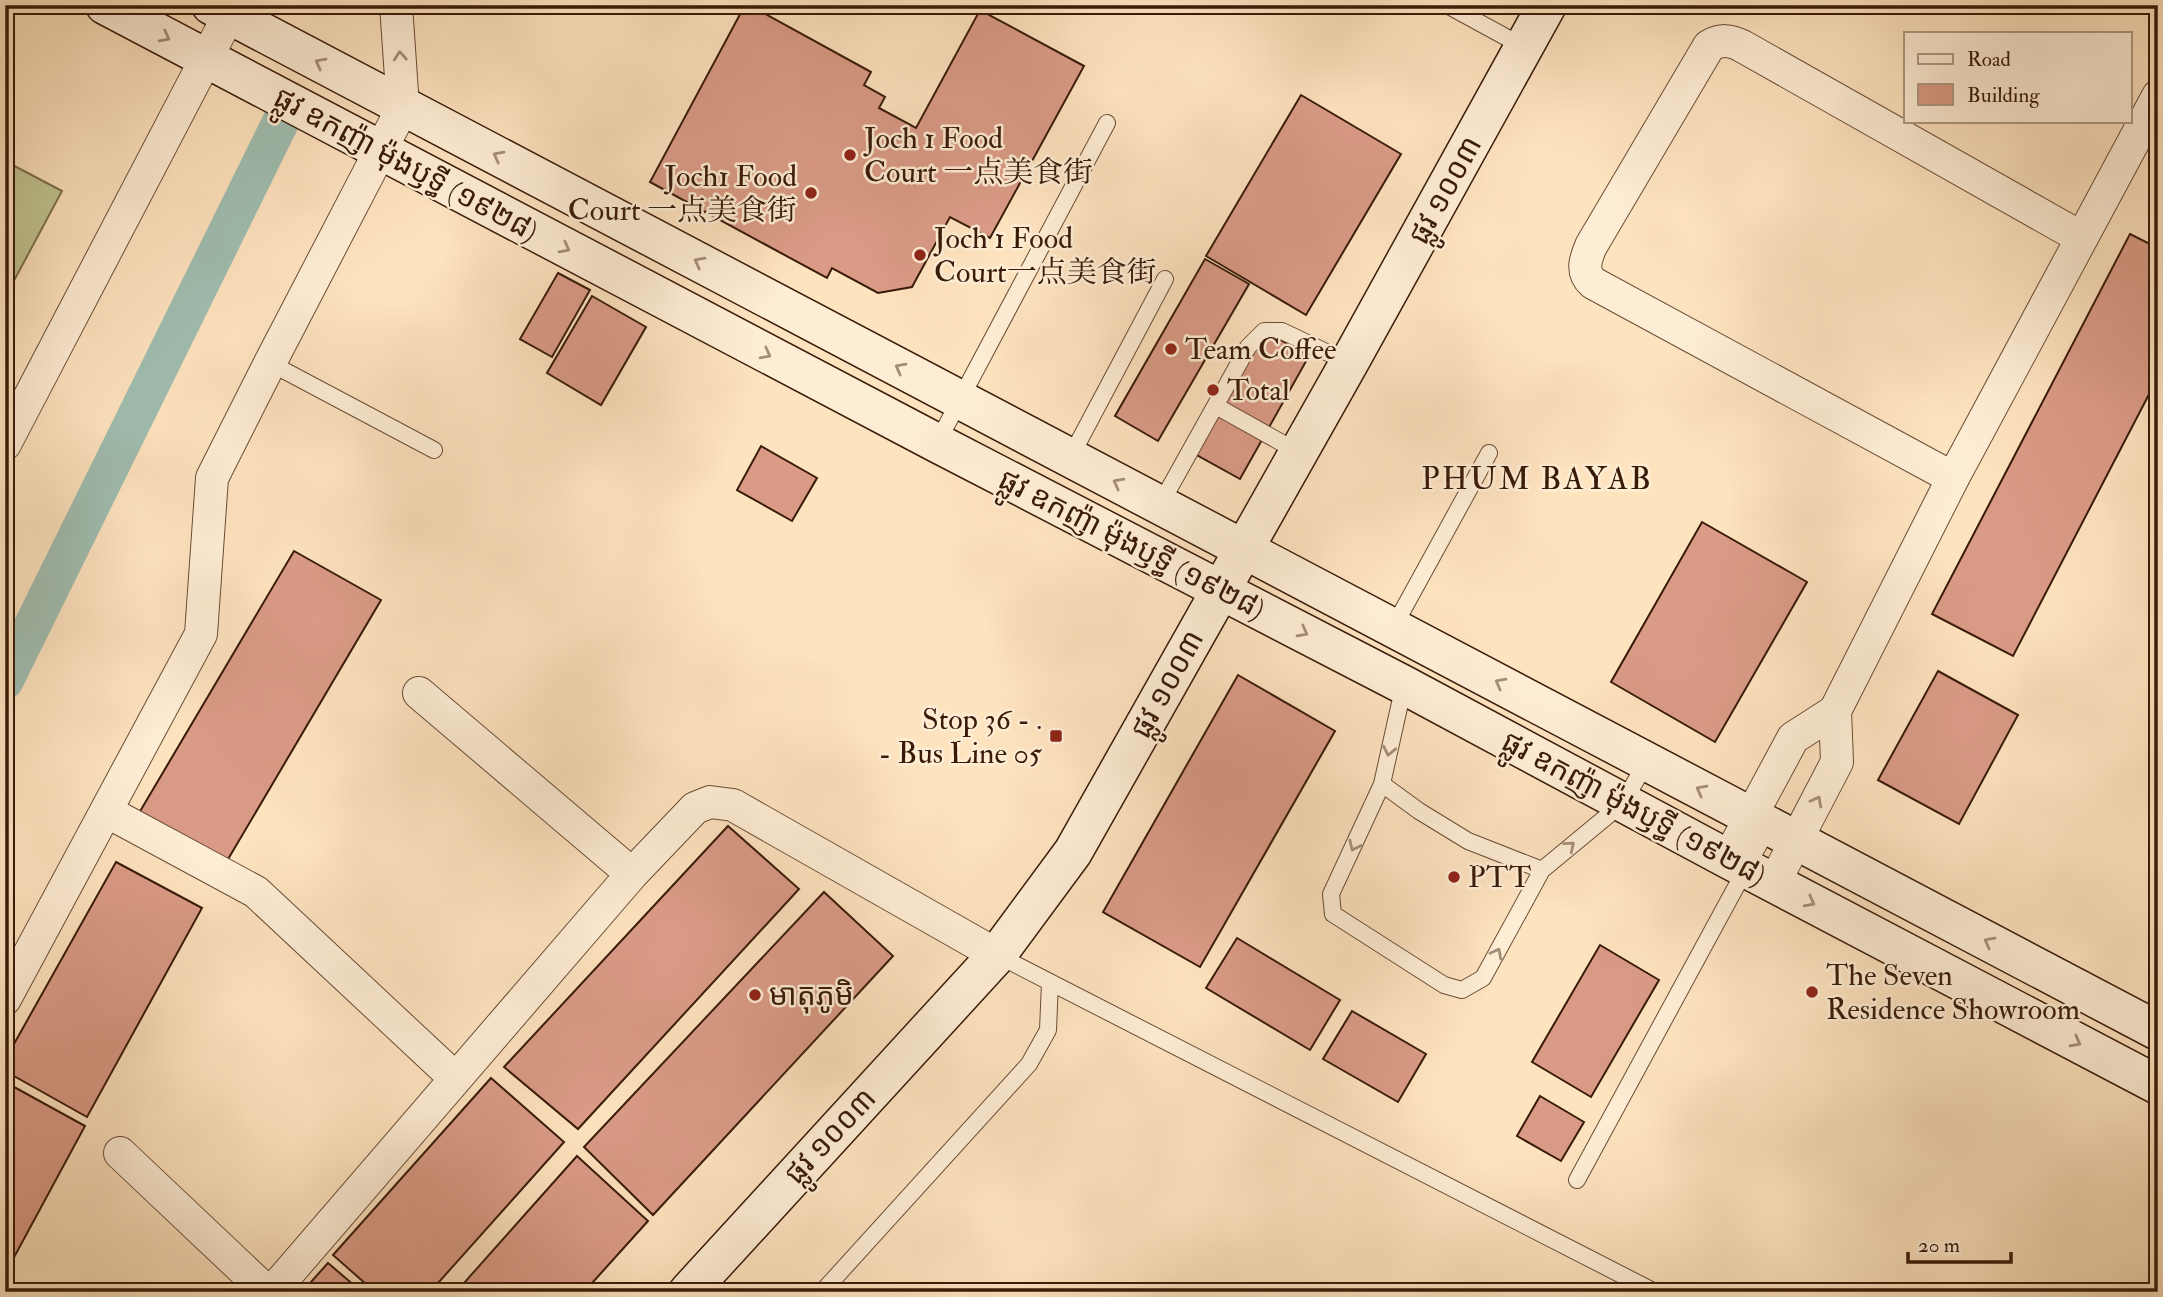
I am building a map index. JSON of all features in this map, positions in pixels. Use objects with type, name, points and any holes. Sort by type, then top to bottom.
[{"type":"main road","name":"ផ្លូវ ឧកញ៉ា ម៉ុងឫទ្ធី (១៩២៨)","points":[[105,5],[937,443],[1404,685],[2158,1085]]},
{"type":"main road","name":"ផ្លូវ ១០០៣","points":[[688,1292],[997,955],[1073,852],[1547,5]]},
{"type":"main road","name":"ផ្លូវ ឧកញ៉ា ម៉ុងឫទ្ធី (១៩២៨)","points":[[238,15],[389,99],[2158,1031]]},
{"type":"street","points":[[5,999],[201,634],[212,478],[270,363],[389,99],[396,5]]},
{"type":"street","points":[[5,444],[206,59],[238,15]]},
{"type":"street","points":[[1953,478],[1593,283],[1587,277],[1585,269],[1585,259],[1591,246],[1710,46],[1717,41],[1734,41],[2082,238]]},
{"type":"street","points":[[1749,870],[1772,827],[1837,762],[1835,711],[1953,478],[2158,96]]},
{"type":"street","points":[[419,692],[632,874]]},
{"type":"street","points":[[1749,870],[1772,827],[1793,738],[1835,711]]},
{"type":"street","points":[[272,1292],[632,874],[695,808],[710,802],[733,805],[997,955]]},
{"type":"street","points":[[106,811],[256,892],[455,1078]]},
{"type":"street","points":[[120,1153],[267,1292]]},
{"type":"lane","points":[[1447,5],[1524,47]]},
{"type":"lane","points":[[937,443],[1107,122]]},
{"type":"lane","points":[[1070,458],[1166,279]]},
{"type":"lane","points":[[1160,506],[1248,347],[1264,331],[1282,331],[1349,363]]},
{"type":"lane","points":[[270,363],[434,450]]},
{"type":"lane","points":[[1216,406],[1298,452]]},
{"type":"lane","points":[[1393,628],[1489,453]]},
{"type":"lane","points":[[1404,685],[1382,784],[1331,894],[1333,914],[1444,985],[1462,990],[1483,978],[1542,870],[1623,803],[1647,761]]},
{"type":"lane","points":[[1382,784],[1468,841],[1542,870]]},
{"type":"lane","points":[[1577,1180],[1749,870]]},
{"type":"lane","points":[[997,955],[1655,1292]]},
{"type":"lane","points":[[822,1292],[1029,1064],[1048,1030],[1050,982]]},
{"type":"green space","points":[[5,161],[62,191],[9,290],[5,288]]},
{"type":"building","name":"Joch 1 Food Court 一点美食街","points":[[745,5],[871,72],[864,85],[885,97],[879,108],[916,128],[980,10],[1084,66],[990,238],[950,217],[912,287],[878,293],[832,268],[827,278],[650,182]]},
{"type":"building","points":[[1301,95],[1401,154],[1306,315],[1206,256]]},
{"type":"building","points":[[2130,234],[2158,248],[2158,377],[2013,656],[1932,614]]},
{"type":"building","points":[[1205,259],[1249,284],[1158,441],[1115,416]]},
{"type":"building","points":[[558,273],[590,290],[552,357],[520,339]]},
{"type":"building","points":[[592,296],[646,327],[601,405],[547,373]]},
{"type":"building","points":[[1265,331],[1309,356],[1240,479],[1195,454]]},
{"type":"building","points":[[761,446],[817,478],[792,521],[737,490]]},
{"type":"building","points":[[1702,522],[1807,582],[1715,742],[1611,682]]},
{"type":"building","points":[[294,551],[381,600],[227,861],[139,813]]},
{"type":"building","points":[[1938,671],[2018,715],[1959,824],[1878,780]]},
{"type":"building","points":[[1238,675],[1335,731],[1200,967],[1103,912]]},
{"type":"building","points":[[728,826],[799,889],[578,1129],[504,1067]]},
{"type":"building","points":[[116,862],[202,908],[87,1117],[5,1071],[5,1060]]},
{"type":"building","points":[[824,892],[893,956],[653,1215],[584,1147]]},
{"type":"building","points":[[1237,938],[1340,1000],[1310,1050],[1206,988]]},
{"type":"building","points":[[1600,945],[1659,980],[1591,1097],[1532,1062]]},
{"type":"building","points":[[2158,947],[2158,965],[2150,961]]},
{"type":"building","points":[[1352,1011],[1426,1054],[1398,1102],[1323,1059]]},
{"type":"building","points":[[491,1078],[564,1142],[430,1292],[375,1292],[333,1255]]},
{"type":"building","points":[[5,1082],[85,1126],[5,1274]]},
{"type":"building","points":[[1540,1096],[1584,1122],[1561,1161],[1517,1136]]},
{"type":"building","points":[[577,1156],[648,1221],[584,1292],[456,1292]]},
{"type":"building","points":[[328,1263],[362,1292],[302,1292]]},
{"type":"waterway","points":[[5,681],[286,111]]},
{"type":"place","name":"Joch 1 Food Court 一点美食街","points":[[850,155]]},
{"type":"place","name":"Joch1 Food Court 一点美食街","points":[[811,193]]},
{"type":"place","name":"Joch 1 Food Court一点美食街","points":[[920,255]]},
{"type":"place","name":"Team Coffee","points":[[1171,349]]},
{"type":"place","name":"Total","points":[[1213,390]]},
{"type":"place","name":"Stop 36 - . - Bus Line 05","points":[[1056,736]]},
{"type":"place","name":"PTT","points":[[1454,877]]},
{"type":"place","name":"The Seven Residence Showroom","points":[[1812,992]]},
{"type":"place","name":"មាតុភូមិ","points":[[755,995]]},
{"type":"district","name":"PHUM BAYAB","points":[[1537,478]]}]
